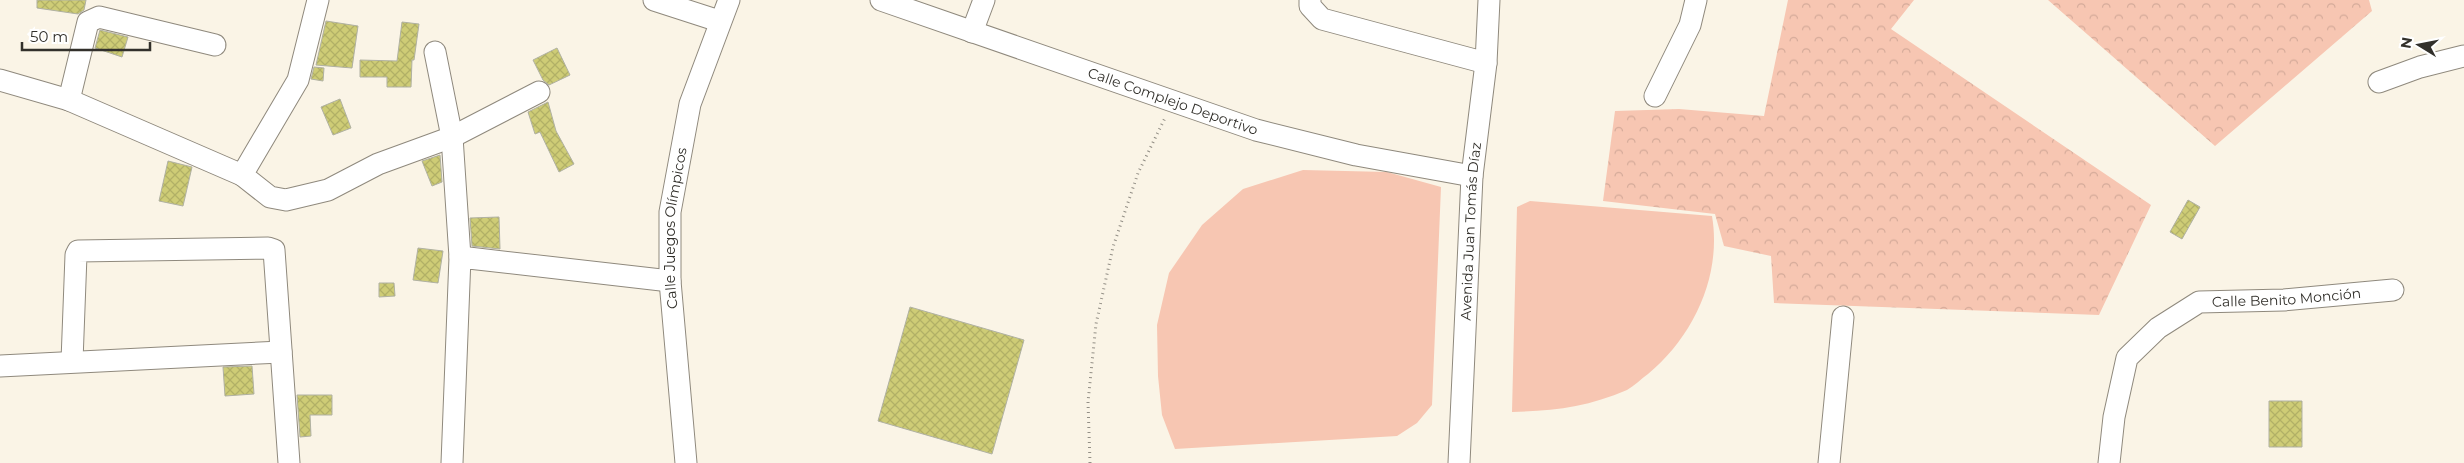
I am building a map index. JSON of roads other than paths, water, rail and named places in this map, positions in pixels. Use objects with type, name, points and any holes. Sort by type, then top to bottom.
[{"type":"street","points":[[242,175],[298,80],[318,0]]},
{"type":"street","points":[[654,0],[719,21]]},
{"type":"street","name":"Calle Juegos Olímpicos","points":[[686,463],[670,281],[670,212],[690,104],[719,21],[729,0]]},
{"type":"street","name":"Calle Complejo Deportivo","points":[[881,0],[1256,130],[1356,155],[1472,176]]},
{"type":"street","points":[[972,32],[984,0]]},
{"type":"street","points":[[1310,0],[1310,6],[1322,20],[1486,63]]},
{"type":"street","name":"Avenida Juan Tomás Díaz","points":[[1459,463],[1472,176],[1486,63],[1489,0]]},
{"type":"street","points":[[1655,96],[1690,25],[1696,0]]},
{"type":"street","points":[[69,100],[88,22],[92,18],[99,17],[215,45]]},
{"type":"street","points":[[435,52],[452,137],[460,257],[452,463]]},
{"type":"street","points":[[2379,82],[2420,67],[2464,56]]},
{"type":"street","points":[[0,80],[69,100],[242,175],[270,197],[286,200],[328,190],[378,164],[452,137],[539,92]]},
{"type":"street","points":[[72,361],[76,255],[78,251],[268,248],[274,250],[288,463]]},
{"type":"street","points":[[460,257],[670,281]]},
{"type":"street","name":"Calle Benito Monción","points":[[2109,463],[2114,417],[2127,358],[2158,328],[2199,302],[2284,300],[2393,290]]},
{"type":"street","points":[[1828,463],[1843,318]]},
{"type":"street","points":[[0,366],[281,352]]}]
